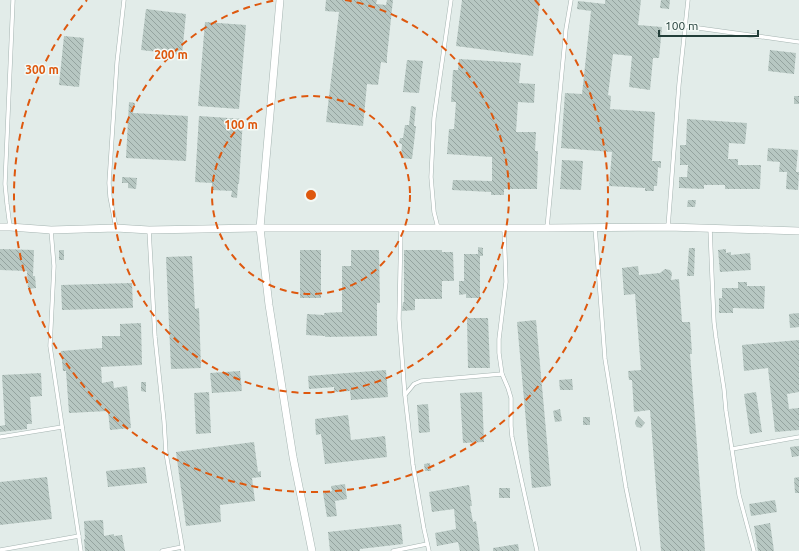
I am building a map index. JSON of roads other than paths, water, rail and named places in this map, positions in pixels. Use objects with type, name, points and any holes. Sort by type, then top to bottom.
[{"type":"street","points":[[280,0],[260,228],[270,312],[293,457],[312,551]]},
{"type":"street","points":[[0,227],[50,230],[116,228],[149,230],[260,228],[668,227],[799,231]]},
{"type":"lane","points":[[10,227],[5,184],[13,0]]},
{"type":"lane","points":[[116,228],[109,183],[117,62],[124,0]]},
{"type":"lane","points":[[438,228],[434,212],[431,177],[434,118],[451,0]]},
{"type":"lane","points":[[547,228],[566,29],[571,0]]},
{"type":"lane","points":[[668,227],[684,26],[688,0]]},
{"type":"lane","points":[[684,26],[799,42]]},
{"type":"lane","points":[[595,227],[605,359],[626,488],[639,551]]},
{"type":"lane","points":[[402,228],[399,319],[405,396],[413,465],[429,551]]},
{"type":"lane","points":[[504,228],[506,282],[499,339],[499,353],[502,374],[511,398],[512,437],[536,551]]},
{"type":"lane","points":[[710,228],[714,322],[726,411],[739,495],[754,551]]},
{"type":"lane","points":[[50,230],[54,266],[50,346],[81,551]]},
{"type":"lane","points":[[149,230],[155,336],[166,453],[183,549],[162,551]]},
{"type":"lane","points":[[405,396],[414,384],[421,381],[502,374]]},
{"type":"lane","points":[[0,437],[62,427]]},
{"type":"lane","points":[[732,449],[799,436]]},
{"type":"lane","points":[[0,550],[79,536]]},
{"type":"lane","points":[[393,551],[427,544]]}]
